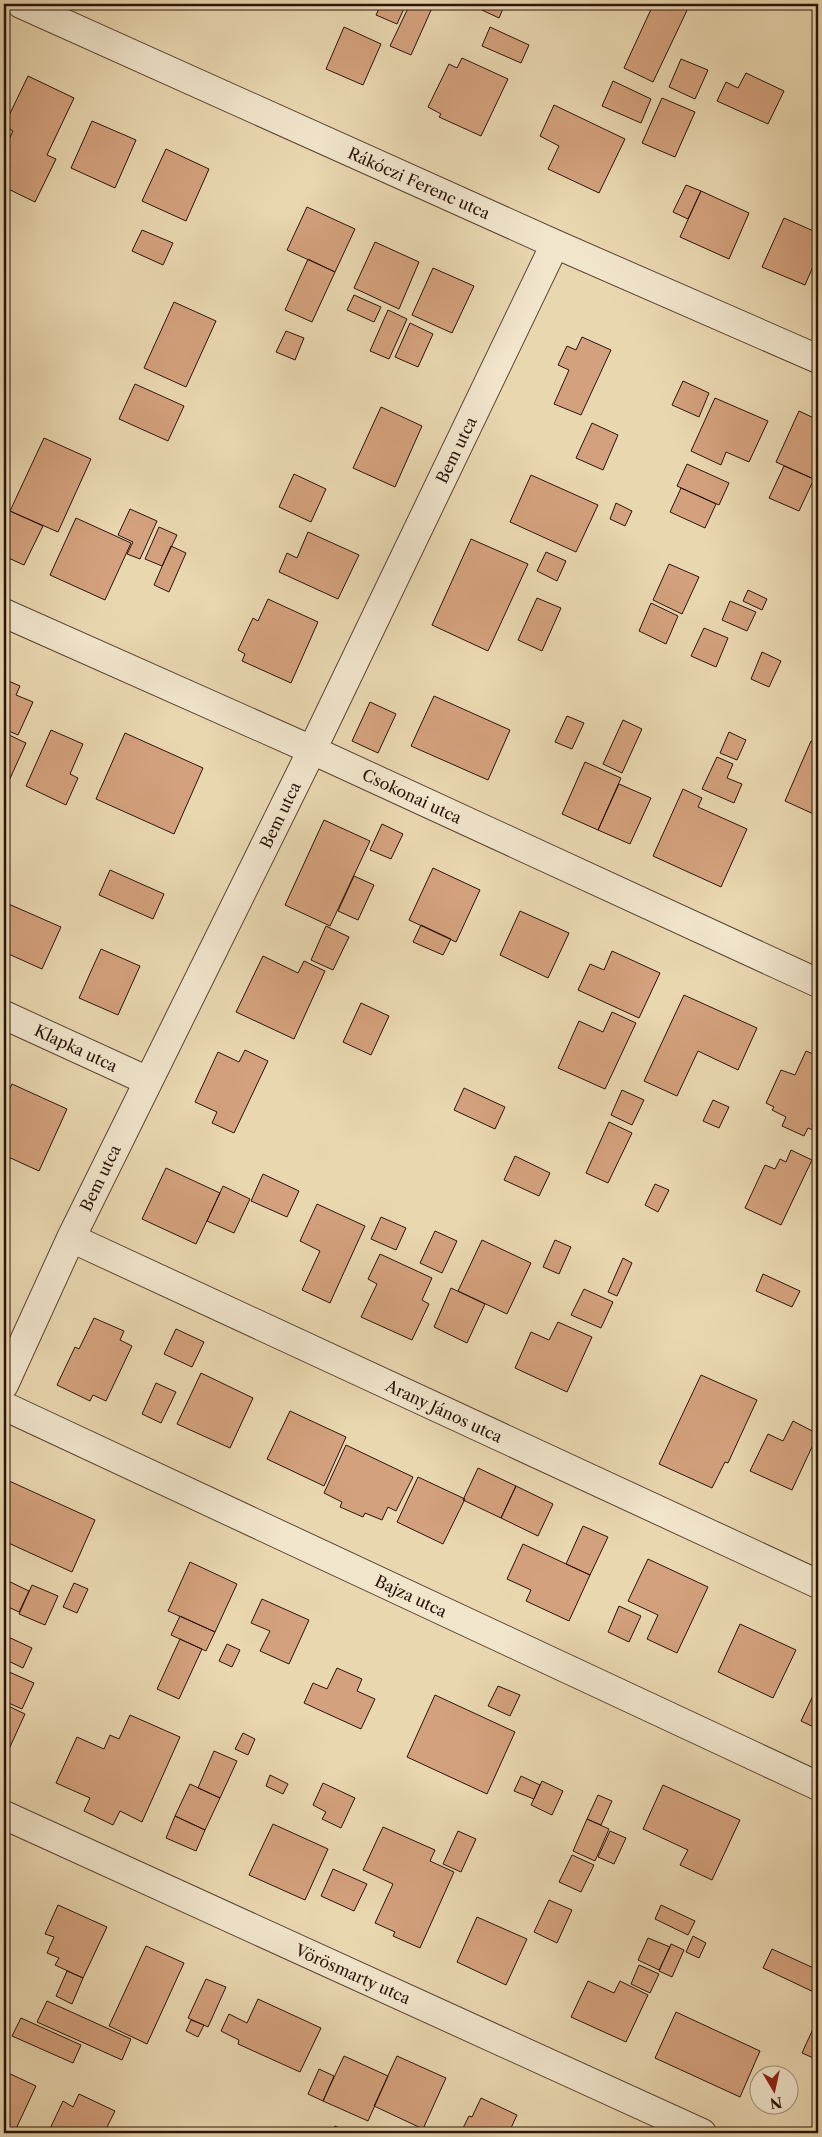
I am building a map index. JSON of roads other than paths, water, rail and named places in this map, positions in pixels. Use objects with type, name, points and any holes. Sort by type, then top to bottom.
[{"type":"street","name":"Rákóczi Ferenc utca","points":[[21,4],[555,244],[818,359]]},
{"type":"street","name":"Bem utca","points":[[4,1385],[71,1238],[312,750],[555,244]]},
{"type":"street","name":"Csokonai utca","points":[[4,613],[312,750],[818,983]]},
{"type":"street","name":"Klapka utca","points":[[4,1015],[148,1081]]},
{"type":"street","name":"Arany János utca","points":[[71,1238],[818,1584]]},
{"type":"street","name":"Bajza utca","points":[[4,1406],[818,1786]]},
{"type":"street","name":"Vörösmarty utca","points":[[4,1815],[702,2133]]}]
